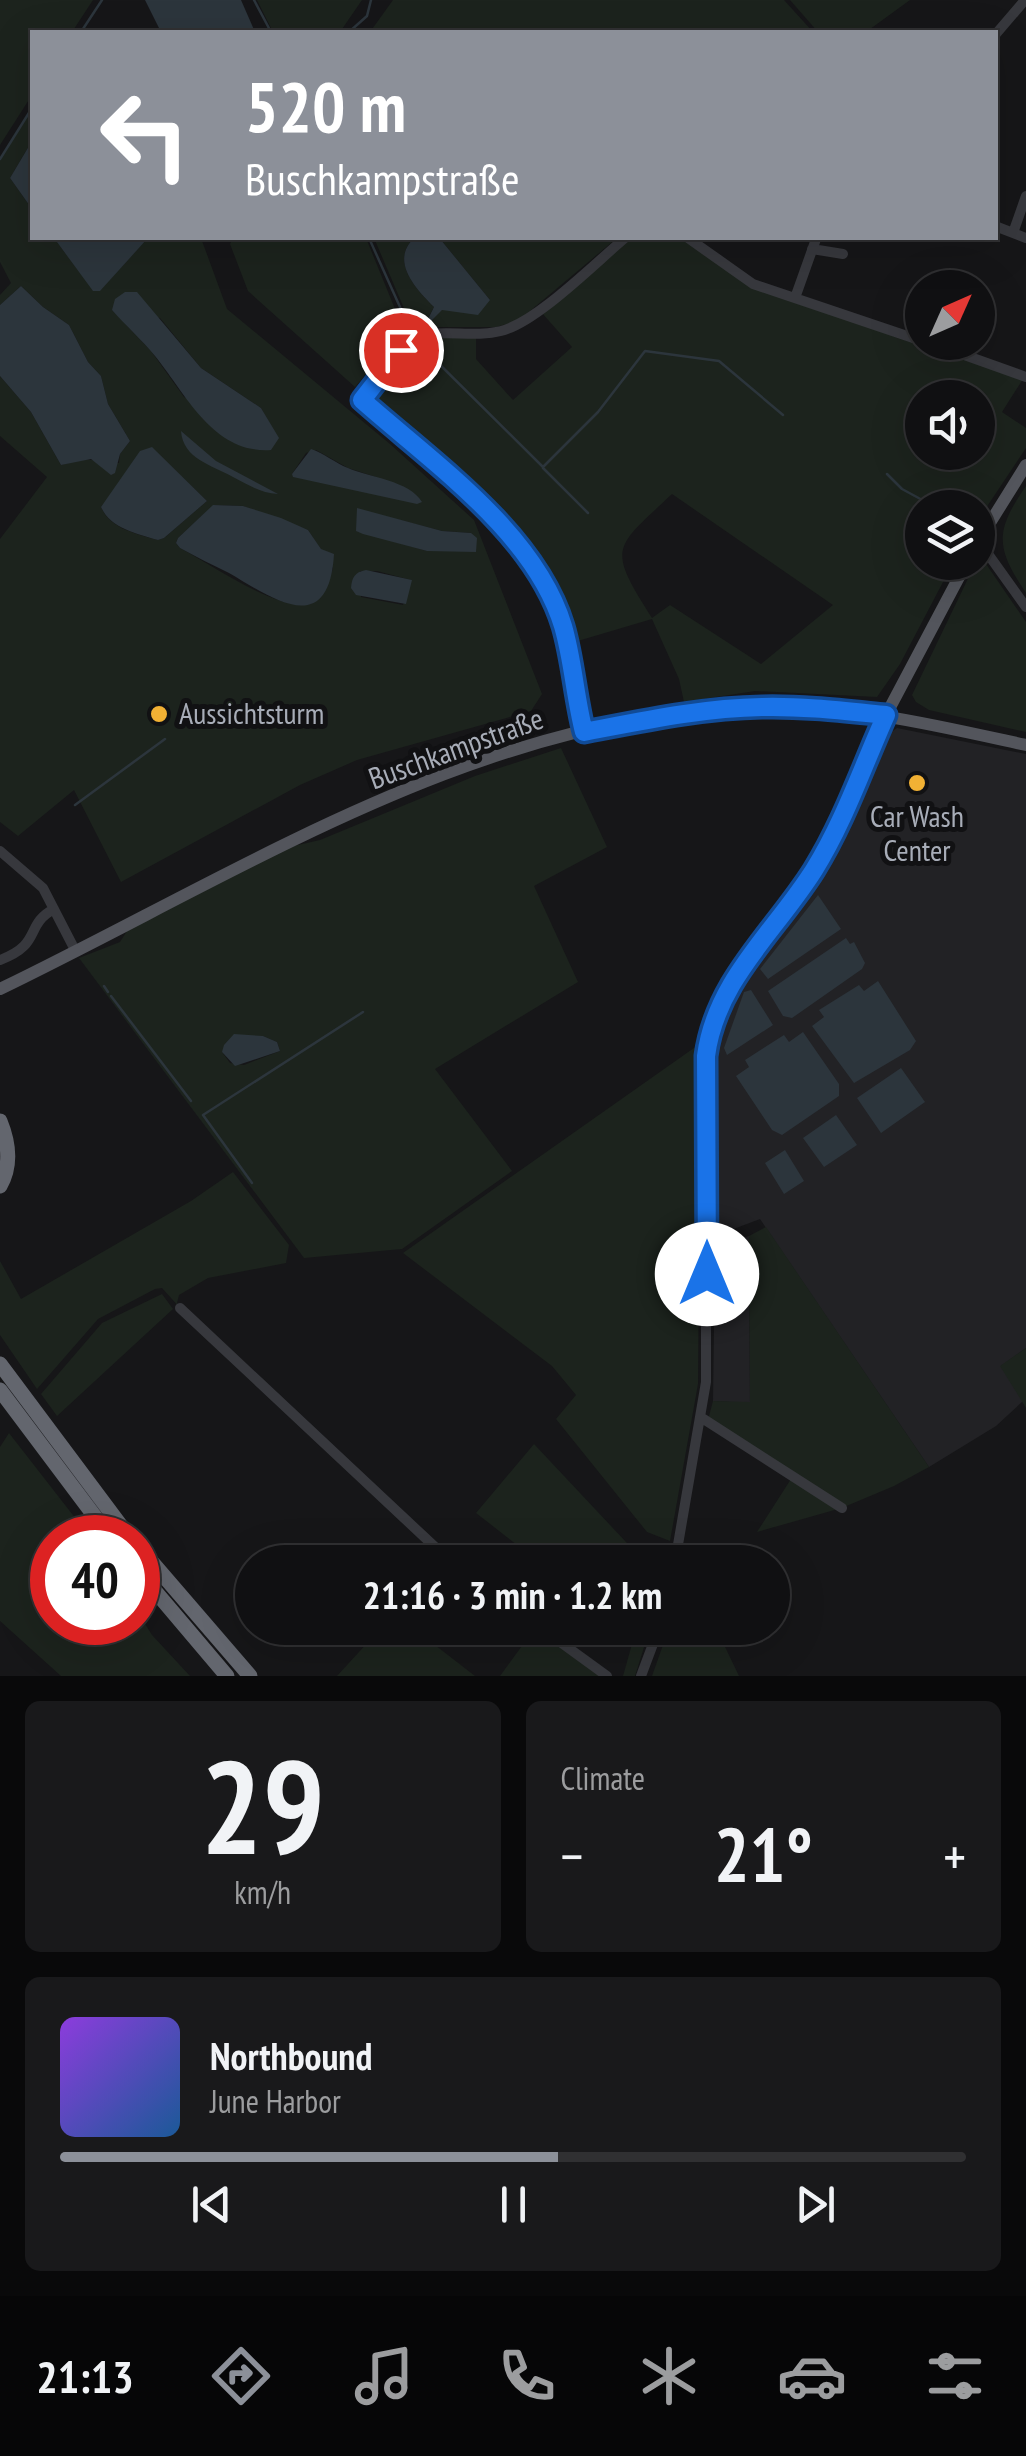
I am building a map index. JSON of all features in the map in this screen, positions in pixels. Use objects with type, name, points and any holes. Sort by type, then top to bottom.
[{"type":"highway","points":[[0,1121],[8,1164],[0,1186]]},
{"type":"highway","points":[[0,1364],[113,1515]]},
{"type":"highway","points":[[0,1390],[94,1515]]},
{"type":"highway","points":[[160,1572],[250,1676]]},
{"type":"highway","points":[[160,1597],[226,1676]]},
{"type":"main road","points":[[995,514],[1026,465]]},
{"type":"main road","points":[[886,715],[957,580]]},
{"type":"main road","name":"Buschkampstraße","points":[[0,989],[272,848],[369,806],[516,751],[584,732],[664,716],[794,707],[886,715],[1026,745]]},
{"type":"street","points":[[998,32],[1025,0]]},
{"type":"street","points":[[1013,232],[1026,196]]},
{"type":"street","points":[[998,227],[1026,238]]},
{"type":"street","points":[[584,732],[564,628],[519,543],[362,400],[412,339],[428,333],[498,332],[521,324],[623,240]]},
{"type":"street","points":[[691,240],[753,284],[905,335]]},
{"type":"street","points":[[794,298],[814,244],[843,254]]},
{"type":"street","points":[[978,360],[1026,376]]},
{"type":"street","points":[[995,564],[1026,607]]},
{"type":"street","points":[[678,1545],[706,1382],[709,1034],[731,982],[819,861],[886,715]]},
{"type":"street","points":[[0,851],[32,876],[75,950]]},
{"type":"street","points":[[0,960],[22,952],[33,938],[36,923],[54,909]]},
{"type":"street","points":[[180,1308],[433,1545]]},
{"type":"street","points":[[702,1418],[842,1508]]},
{"type":"street","points":[[564,1645],[607,1676]]},
{"type":"street","points":[[641,1676],[653,1645]]},
{"type":"shaded area","points":[[0,0],[93,0],[73,30],[30,30],[30,98],[0,145]]},
{"type":"shaded area","points":[[145,0],[241,0],[254,30],[160,30]]},
{"type":"shaded area","points":[[257,0],[362,0],[341,30],[272,30]]},
{"type":"shaded area","points":[[393,0],[784,0],[811,30],[371,30]]},
{"type":"shaded area","points":[[790,0],[910,0],[869,30],[816,30]]},
{"type":"shaded area","points":[[30,113],[30,144],[10,178],[30,206],[30,240],[56,240],[94,291],[100,290],[146,240],[202,240],[227,309],[390,444],[474,520],[542,694],[531,711],[357,760],[300,785],[121,882],[74,790],[18,836],[0,822],[0,539],[47,477],[0,436],[0,376],[31,412],[61,465],[83,459],[119,463],[120,454],[130,441],[108,404],[101,376],[88,362],[69,325],[21,286],[0,305],[0,295],[11,283],[0,262],[0,159]],"holes":[[[112,310],[160,318],[201,368],[261,408],[278,438],[184,397],[151,351]],[[152,448],[207,501],[158,540],[125,530],[111,521],[101,507]],[[316,450],[348,468],[376,477],[292,474],[306,453]],[[214,505],[243,506],[308,530],[333,568],[326,587],[314,602],[286,602],[248,587],[180,548],[178,538]],[[357,509],[442,531],[471,533],[427,551],[357,531]],[[360,571],[411,580],[403,605],[361,597]]]},
{"type":"shaded area","points":[[30,144],[30,206],[10,178]]},
{"type":"shaded area","points":[[55,240],[146,240],[100,291],[93,291]]},
{"type":"shaded area","points":[[232,240],[367,240],[404,331],[355,387],[248,291],[230,244]]},
{"type":"shaded area","points":[[375,240],[412,240],[404,256],[405,265],[413,283],[434,307],[428,318],[442,310],[490,300],[441,240],[615,240],[518,321],[496,327],[412,327]]},
{"type":"shaded area","points":[[412,240],[441,240],[490,300],[478,315],[442,310],[430,322],[434,307],[408,274],[404,256]]},
{"type":"shaded area","points":[[629,240],[685,240],[752,287],[905,339],[905,360],[967,360],[1023,379],[1002,412],[1026,428],[1026,448],[995,494],[995,490],[905,490],[905,580],[944,580],[900,664],[877,697],[755,691],[684,702],[679,679],[652,619],[571,643],[559,604],[517,537],[461,479],[369,400],[421,340],[476,335],[476,359],[513,400],[572,347],[542,313]],"holes":[[[672,494],[833,605],[761,664],[670,605],[652,618],[637,594],[623,562],[623,550],[638,526]]]},
{"type":"shaded area","points":[[21,286],[69,325],[88,362],[101,376],[108,404],[130,441],[111,475],[91,459],[61,465],[31,412],[0,376],[0,305]]},
{"type":"shaded area","points":[[125,292],[137,292],[201,368],[261,408],[279,438],[271,450],[251,449],[233,442],[203,419],[155,356],[112,310],[115,299]]},
{"type":"shaded area","points":[[181,431],[216,461],[278,494],[255,488],[200,460],[187,448]]},
{"type":"shaded area","points":[[152,447],[207,501],[158,540],[117,525],[101,507],[140,451]]},
{"type":"shaded area","points":[[311,449],[348,468],[399,484],[422,502],[293,477]]},
{"type":"shaded area","points":[[1026,486],[1026,593],[1009,564],[1003,540],[1008,516]]},
{"type":"shaded area","points":[[213,505],[243,506],[308,530],[321,549],[334,554],[330,581],[322,597],[310,604],[280,601],[180,548],[178,538]]},
{"type":"shaded area","points":[[357,508],[442,531],[471,533],[477,538],[476,552],[427,551],[363,534],[356,531]]},
{"type":"shaded area","points":[[366,570],[412,580],[406,604],[356,595],[351,588],[353,578]]},
{"type":"shaded area","points":[[995,577],[1026,622],[1026,732],[929,710],[912,695],[967,580],[995,580]]},
{"type":"shaded area","points":[[897,728],[1026,754],[1026,1348],[1001,1366],[1023,1401],[996,1426],[929,1467],[760,1219],[731,1230],[715,1223],[715,1053],[721,1020],[736,987],[830,861],[891,732]]},
{"type":"shaded area","points":[[561,748],[607,847],[534,886],[578,982],[435,1069],[512,1171],[402,1249],[304,1258],[79,958],[120,942],[127,931],[285,848],[320,840],[475,776]],"holes":[[[263,1036],[277,1042],[280,1051],[244,1065],[230,1063],[222,1052]]]},
{"type":"shaded area","points":[[818,895],[841,929],[768,979],[760,969]]},
{"type":"shaded area","points":[[846,938],[850,944],[854,942],[865,963],[862,969],[792,1018],[783,1016],[768,991]]},
{"type":"shaded area","points":[[878,981],[916,1041],[910,1050],[854,1083],[812,1026],[824,1017],[819,1010],[859,985],[864,991]]},
{"type":"shaded area","points":[[751,990],[773,1025],[727,1055],[724,1048],[744,992]]},
{"type":"shaded area","points":[[803,1032],[839,1084],[839,1096],[782,1135],[772,1130],[736,1076],[749,1067],[745,1060],[784,1035],[789,1042]]},
{"type":"shaded area","points":[[234,1034],[263,1036],[277,1042],[280,1051],[235,1066],[222,1052]]},
{"type":"shaded area","points":[[701,1043],[698,1384],[670,1541],[647,1532],[556,1419],[576,1395],[552,1366],[403,1253]]},
{"type":"shaded area","points":[[901,1068],[925,1102],[881,1133],[857,1098]]},
{"type":"shaded area","points":[[836,1115],[857,1145],[824,1167],[803,1138]]},
{"type":"shaded area","points":[[785,1150],[804,1181],[784,1194],[765,1163]]},
{"type":"shaded area","points":[[233,1172],[289,1245],[286,1263],[208,1278],[179,1295],[177,1303],[181,1309],[162,1288],[155,1289],[98,1319],[37,1389],[0,1335],[0,1261],[21,1299],[191,1201]]},
{"type":"shaded area","points":[[766,1227],[929,1467],[844,1507],[708,1420],[713,1401],[750,1402],[749,1236]]},
{"type":"shaded area","points":[[749,1236],[750,1403],[713,1401],[715,1255],[731,1242]]},
{"type":"shaded area","points":[[162,1294],[173,1309],[57,1416],[41,1394],[102,1323]]},
{"type":"shaded area","points":[[1026,1348],[1026,1408],[1000,1366]]},
{"type":"shaded area","points":[[9,1433],[73,1515],[30,1515],[30,1645],[160,1644],[190,1676],[61,1676],[0,1621],[0,1447]]},
{"type":"shaded area","points":[[534,1444],[629,1545],[517,1545],[476,1513]]},
{"type":"shaded area","points":[[791,1479],[838,1509],[757,1532]]},
{"type":"shaded area","points":[[365,1645],[435,1645],[475,1676],[337,1676]]},
{"type":"shaded area","points":[[523,1645],[558,1645],[601,1676],[500,1676]]},
{"type":"shaded area","points":[[632,1645],[645,1645],[635,1676],[623,1676]]},
{"type":"shaded area","points":[[663,1645],[724,1645],[739,1676],[652,1676]]},
{"type":"waterway","points":[[82,30],[102,0]]},
{"type":"waterway","points":[[254,0],[270,30]]},
{"type":"waterway","points":[[351,30],[367,16],[371,0]]},
{"type":"waterway","points":[[0,159],[30,111]]},
{"type":"waterway","points":[[370,240],[413,336]]},
{"type":"waterway","points":[[418,343],[543,467],[598,412],[645,351],[719,361],[783,415]]},
{"type":"waterway","points":[[543,468],[588,513]]},
{"type":"waterway","points":[[887,474],[905,491]]},
{"type":"waterway","points":[[75,805],[165,739]]},
{"type":"waterway","points":[[104,986],[108,992]]},
{"type":"waterway","points":[[111,996],[191,1101]]},
{"type":"waterway","points":[[252,1183],[203,1115],[363,1012]]},
{"type":"place","name":"Aussichtsturm","points":[[159,714]]},
{"type":"place","name":"Car Wash Center","points":[[917,783]]},
{"type":"route","points":[[401,350],[362,400],[519,543],[564,628],[584,732],[664,716],[740,708],[794,707],[886,715],[819,861],[731,982],[709,1034],[707,1274]]}]
